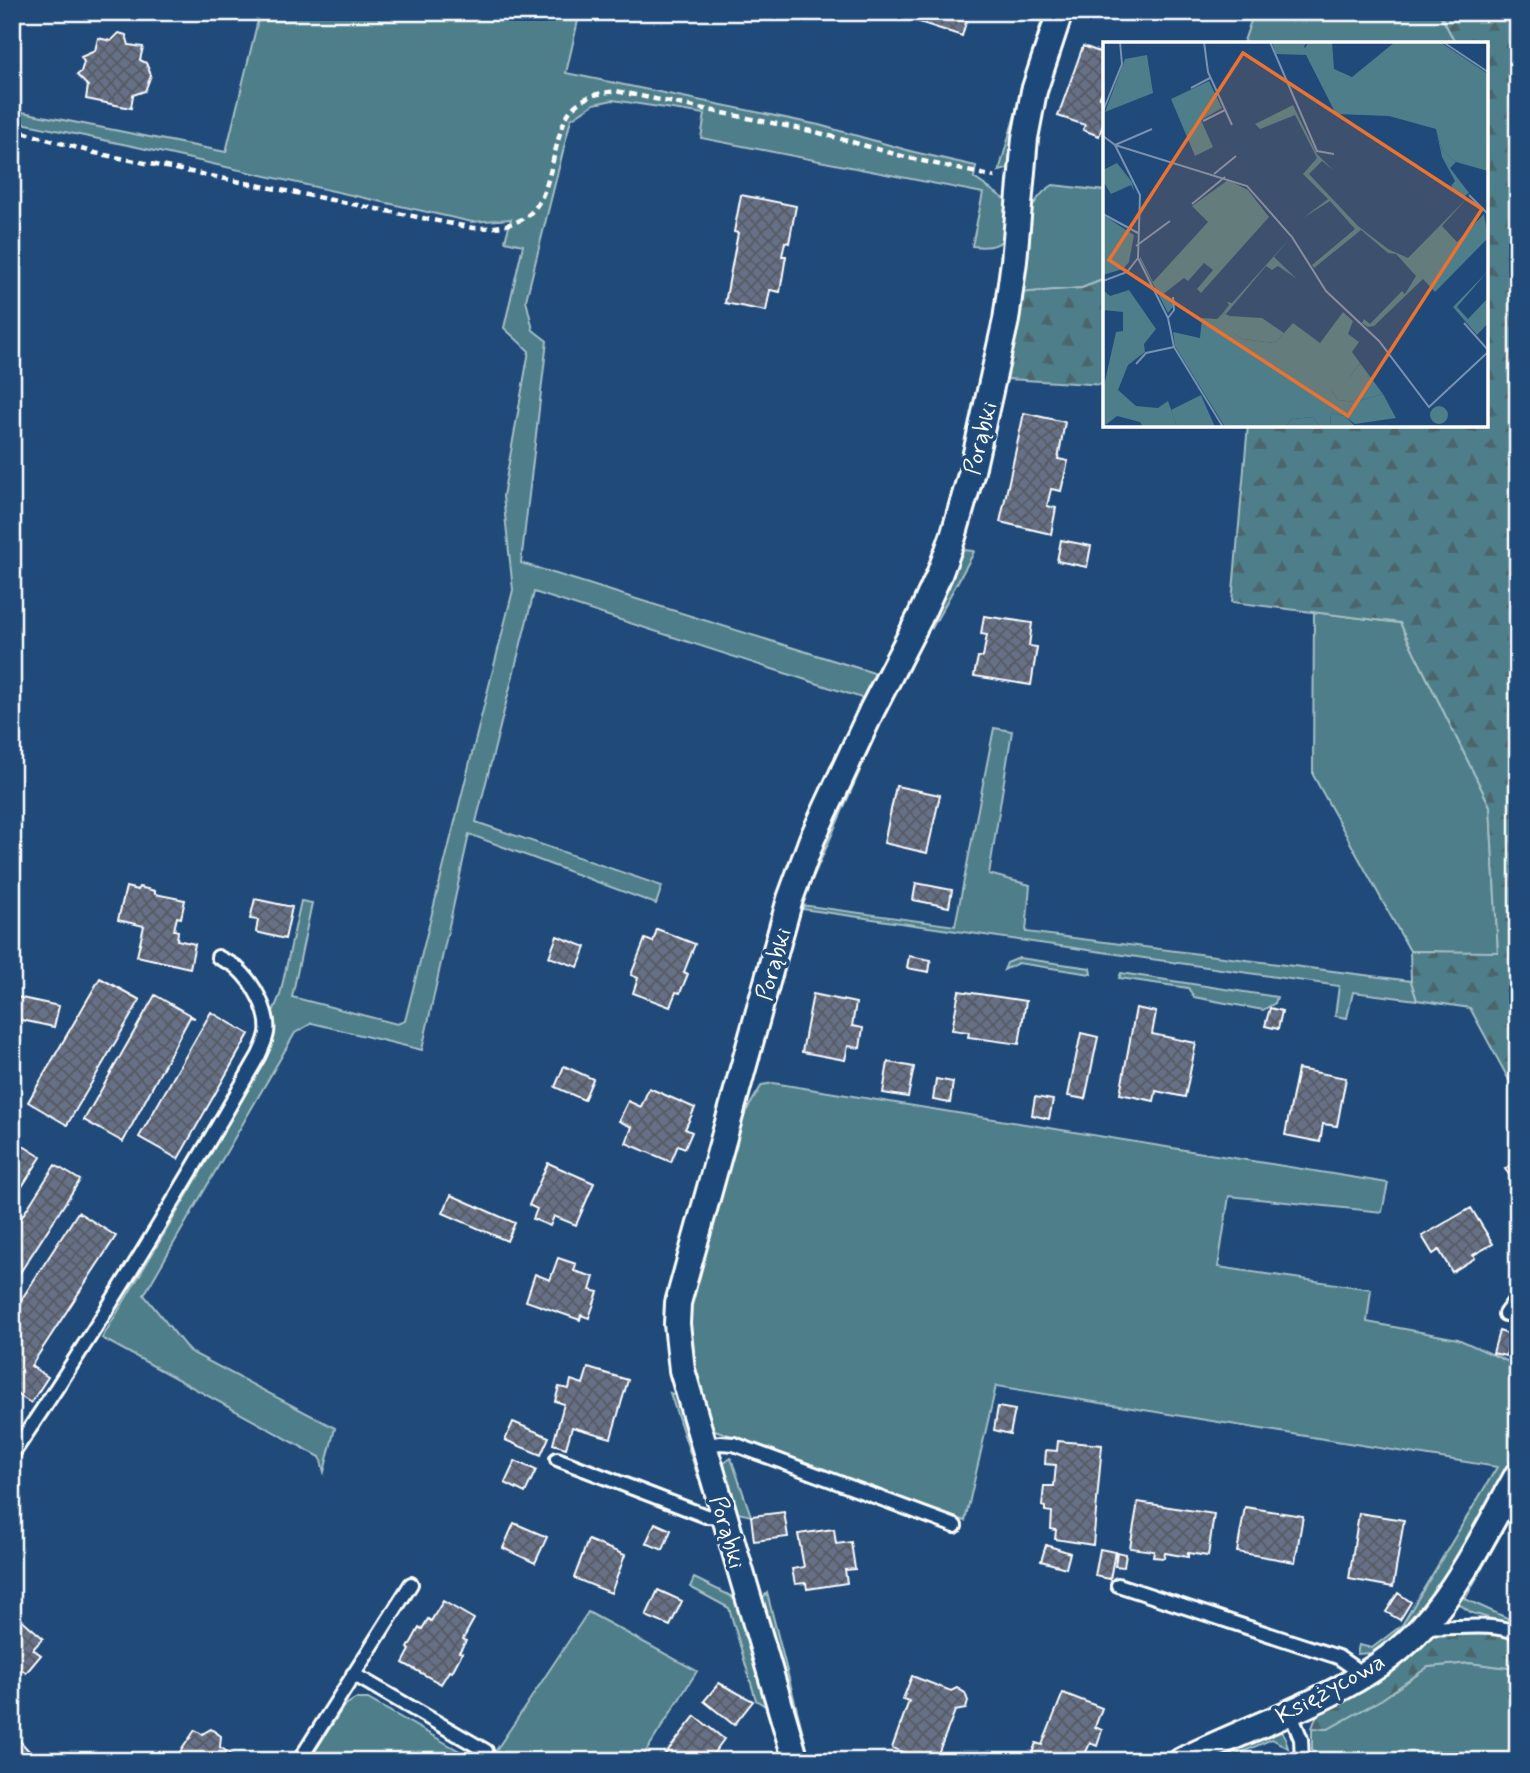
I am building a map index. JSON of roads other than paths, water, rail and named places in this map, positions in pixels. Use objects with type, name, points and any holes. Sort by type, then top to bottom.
[{"type":"street","name":"Porąbki","points":[[796,1761],[682,1370],[678,1346],[678,1304],[790,899],[817,827],[919,619],[953,537],[972,471],[1006,320],[1020,182],[1034,91],[1060,12]]},
{"type":"street","name":"Księżycowa","points":[[1181,1761],[1364,1675],[1404,1645],[1423,1627],[1455,1582],[1518,1474]]},
{"type":"lane","points":[[12,1455],[66,1376],[150,1240],[259,1055],[267,1033],[266,1018],[258,998],[235,965],[218,957]]},
{"type":"lane","points":[[1505,1314],[1518,1296]]},
{"type":"lane","points":[[703,1446],[734,1444],[955,1526]]},
{"type":"lane","points":[[557,1459],[706,1517],[724,1517]]},
{"type":"lane","points":[[299,1761],[411,1584]]},
{"type":"lane","points":[[1118,1585],[1338,1657],[1364,1675]]},
{"type":"lane","points":[[1423,1627],[1479,1625],[1518,1633]]},
{"type":"lane","points":[[353,1674],[486,1751]]},
{"type":"lane","points":[[1290,1712],[1301,1739],[1302,1761]]}]
